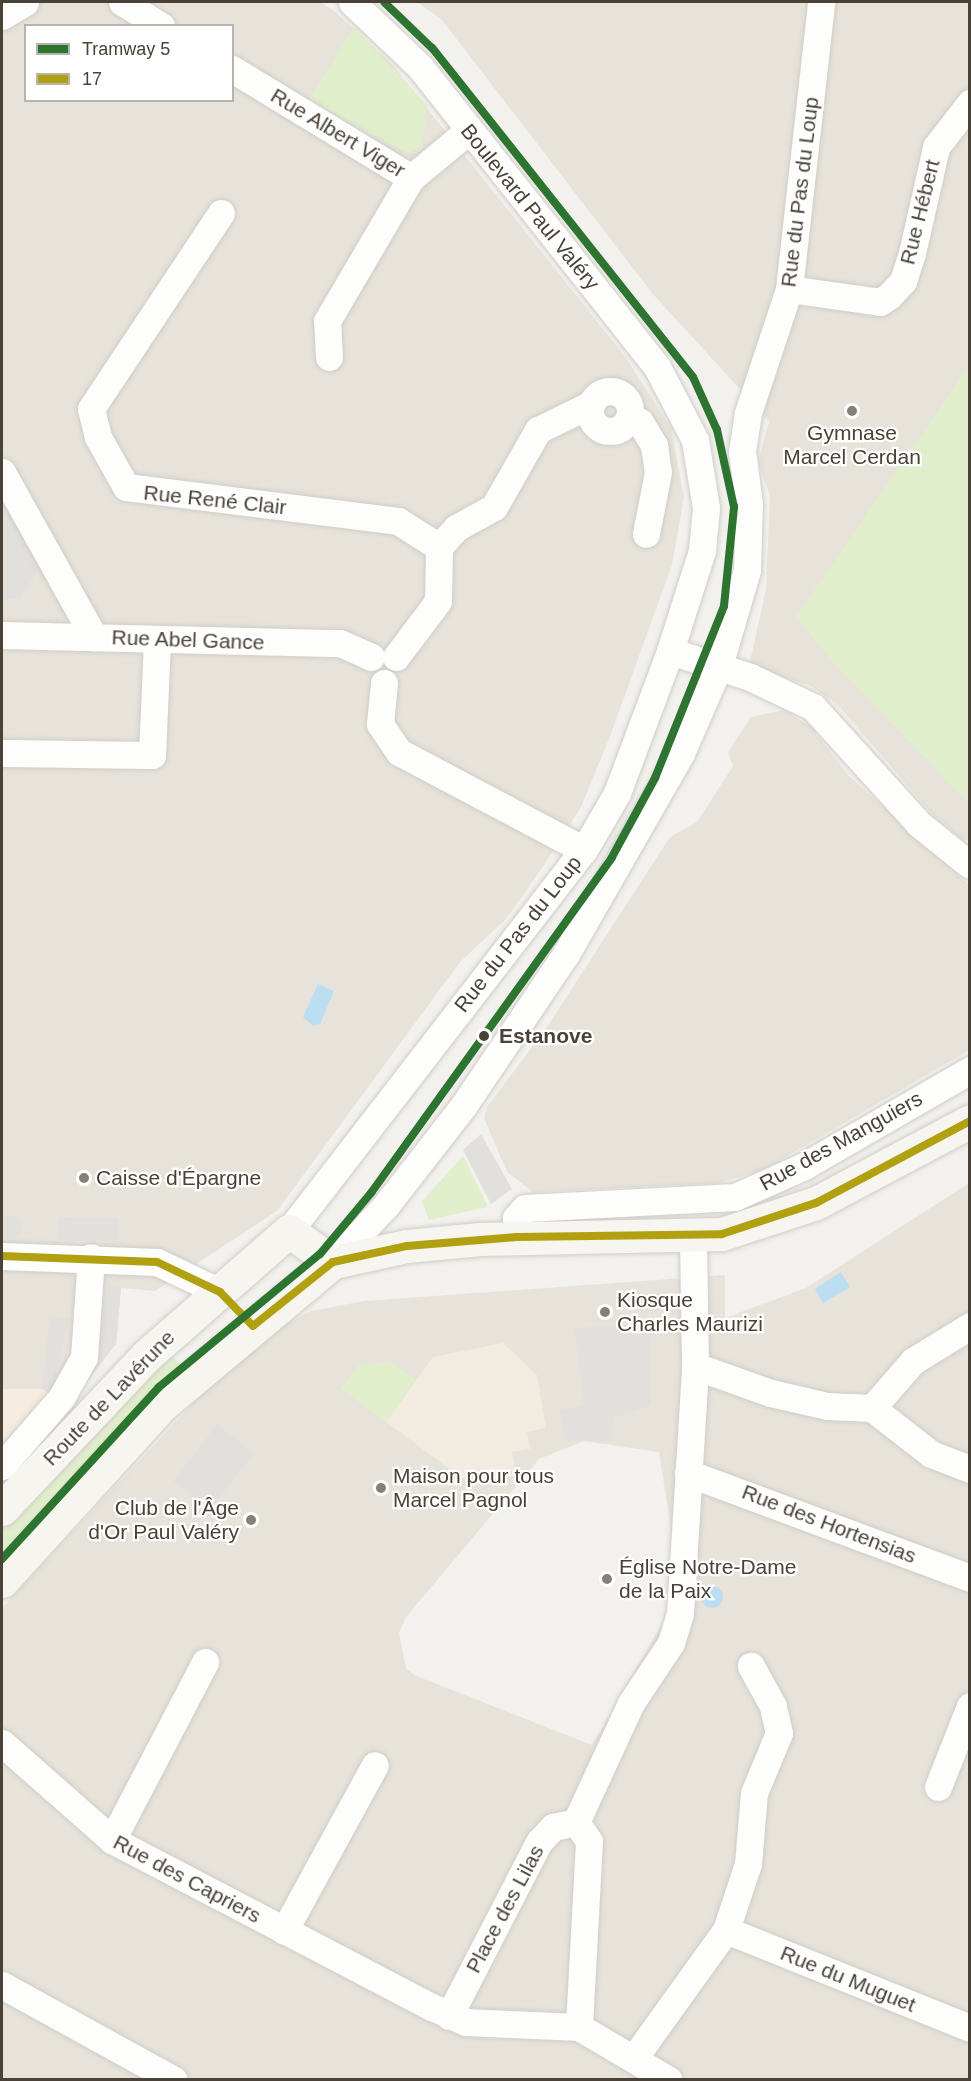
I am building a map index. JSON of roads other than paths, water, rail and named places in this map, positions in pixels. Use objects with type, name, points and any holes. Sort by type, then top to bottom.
[{"type":"street","points":[[2,16],[25,2]]},
{"type":"street","points":[[122,2],[158,24]]},
{"type":"street","name":"Boulevard Paul Valéry","points":[[352,2],[420,67],[657,368],[690,427]]},
{"type":"street","name":"Rue du Pas du Loup","points":[[333,1262],[387,1204],[464,1105],[560,963],[681,753],[719,666],[747,570],[749,504],[742,450],[748,413],[789,289],[820,2]]},
{"type":"street","name":"Rue Albert Viger","points":[[234,70],[411,178],[469,130]]},
{"type":"street","name":"Rue Hébert","points":[[789,289],[880,302],[890,296],[903,281],[912,254],[936,147],[969,103]]},
{"type":"street","points":[[329,357],[327,321],[411,178]]},
{"type":"street","name":"Rue René Clair","points":[[221,213],[91,409],[98,437],[126,487],[398,521],[438,547]]},
{"type":"street","points":[[584,850],[399,752],[380,724],[384,683],[396,677],[384,657],[438,601],[438,547],[456,528],[494,507],[538,430],[591,404],[606,391],[620,393],[629,404],[629,417],[640,422],[654,444],[658,472],[646,534]]},
{"type":"street","name":"Rue du Pas du Loup","points":[[289,1232],[584,850],[616,793],[670,651],[702,551],[705,482],[690,427]]},
{"type":"street","points":[[2,472],[94,638]]},
{"type":"street","name":"Rue Abel Gance","points":[[2,635],[157,642],[340,643],[384,657]]},
{"type":"street","points":[[2,753],[152,755],[157,642]]},
{"type":"street","points":[[670,651],[719,666],[813,707],[911,816],[969,865]]},
{"type":"street","name":"Rue des Manguiers","points":[[517,1228],[536,1206],[735,1197],[804,1166],[969,1070]]},
{"type":"street","name":"Route de Lavérune","points":[[2,1581],[162,1405],[253,1326],[333,1262],[406,1246],[517,1228],[693,1238],[816,1203],[969,1121]]},
{"type":"street","points":[[289,1232],[333,1262]]},
{"type":"street","name":"Route de Lavérune","points":[[2,1509],[146,1356],[289,1232]]},
{"type":"street","points":[[669,2079],[579,2027],[589,1841],[576,1822],[631,1703],[671,1643],[680,1614],[695,1366],[693,1238]]},
{"type":"street","points":[[2,1256],[91,1257],[157,1262],[220,1292],[253,1326]]},
{"type":"street","points":[[2,1466],[41,1422],[84,1357],[91,1257]]},
{"type":"street","points":[[872,1408],[913,1361],[969,1326]]},
{"type":"street","points":[[695,1366],[771,1393],[827,1406],[872,1408],[922,1448],[969,1469]]},
{"type":"street","name":"Rue des Hortensias","points":[[688,1473],[969,1578]]},
{"type":"street","points":[[112,1840],[205,1662]]},
{"type":"street","points":[[634,2058],[726,1930],[750,1856],[754,1793],[779,1733],[773,1706],[751,1666]]},
{"type":"street","points":[[938,1787],[969,1706]]},
{"type":"street","name":"Rue des Capriers","points":[[2,1743],[112,1840],[449,2016],[465,2022],[579,2027]]},
{"type":"street","points":[[284,1931],[375,1765]]},
{"type":"street","name":"Place des Lilas","points":[[449,2016],[539,1842],[553,1827],[576,1822]]},
{"type":"street","name":"Rue du Muguet","points":[[726,1930],[969,2028]]},
{"type":"street","points":[[2,1986],[174,2079]]},
{"type":"water","points":[[318,984],[334,991],[320,1024],[313,1026],[303,1017]]},
{"type":"water","points":[[841,1272],[850,1287],[823,1303],[815,1289]]},
{"type":"water","points":[[712,1586],[720,1589],[723,1597],[720,1605],[712,1608],[704,1605],[701,1597],[704,1589]]},
{"type":"tram line","name":"5","points":[[2,1559],[159,1387],[320,1254],[371,1193],[612,857],[655,778],[724,606],[734,507],[717,430],[693,377],[432,48],[384,2]]},
{"type":"place","name":"Gymnase Marcel Cerdan","points":[[852,411]]},
{"type":"place","name":"Estanove","points":[[484,1036]]},
{"type":"place","name":"Caisse d'Épargne","points":[[84,1178]]},
{"type":"place","name":"Kiosque Charles Maurizi","points":[[605,1312]]},
{"type":"place","name":"Maison pour tous Marcel Pagnol","points":[[381,1488]]},
{"type":"place","name":"Club de l'Âge d'Or Paul Valéry","points":[[251,1520]]},
{"type":"place","name":"Église Notre-Dame de la Paix","points":[[607,1579]]}]
